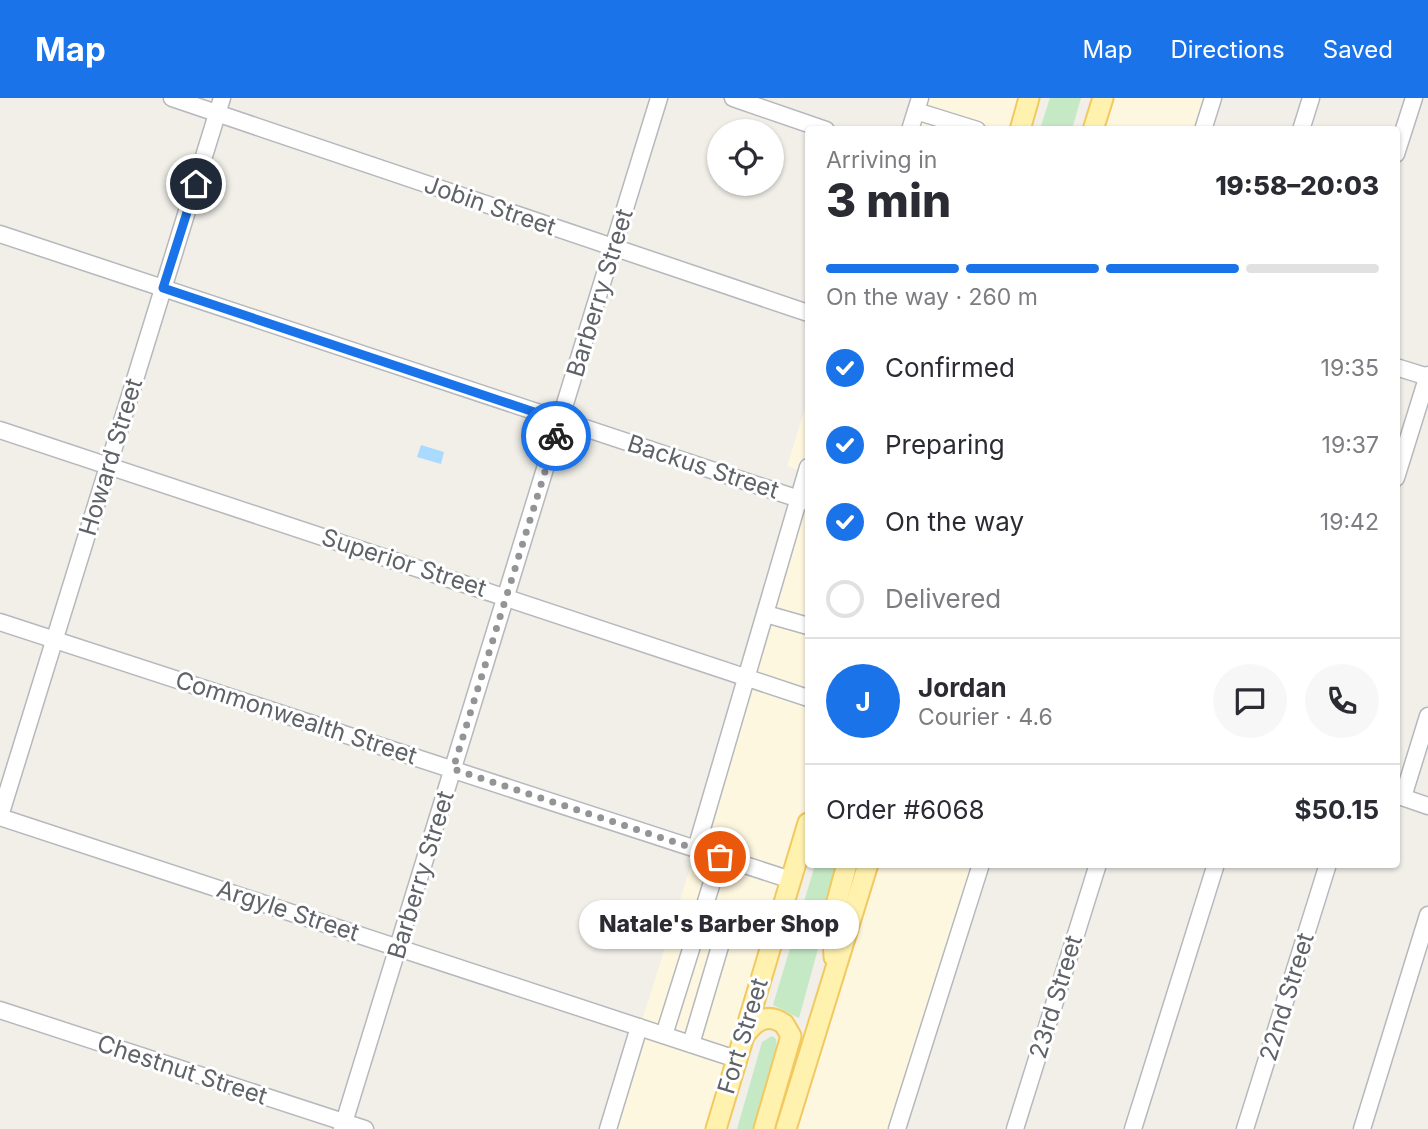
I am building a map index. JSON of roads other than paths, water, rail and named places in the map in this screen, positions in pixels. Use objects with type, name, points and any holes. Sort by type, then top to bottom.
[{"type":"main road","points":[[1021,126],[1029,98]]},
{"type":"main road","points":[[1094,126],[1102,98]]},
{"type":"main road","name":"Fort Street","points":[[718,1129],[736,1059],[805,833]]},
{"type":"main road","points":[[835,972],[832,920],[846,868]]},
{"type":"main road","points":[[786,1129],[867,868]]},
{"type":"main road","points":[[742,1039],[756,1022],[768,1018],[785,1024],[791,1036],[764,1129]]},
{"type":"street","name":"Jobin Street","points":[[172,98],[219,106],[614,248],[805,312]]},
{"type":"street","name":"Barberry Street","points":[[343,1126],[659,98]]},
{"type":"street","points":[[733,98],[814,126]]},
{"type":"street","points":[[1204,126],[1213,98]]},
{"type":"street","points":[[1302,126],[1311,98]]},
{"type":"street","points":[[1400,142],[1414,98]]},
{"type":"street","points":[[911,126],[918,104],[968,126]]},
{"type":"street","name":"Howard Street","points":[[0,817],[219,106]]},
{"type":"street","name":"Backus Street","points":[[0,234],[804,500]]},
{"type":"street","points":[[1400,368],[1428,376],[1400,465]]},
{"type":"street","name":"Superior Street","points":[[0,430],[805,697]]},
{"type":"street","points":[[696,849],[766,614],[804,500]]},
{"type":"street","points":[[766,614],[805,624]]},
{"type":"street","name":"Commonwealth Street","points":[[0,622],[791,880]]},
{"type":"street","points":[[1428,716],[1400,796],[1428,806]]},
{"type":"street","name":"Argyle Street","points":[[0,817],[736,1059]]},
{"type":"street","points":[[664,1035],[720,857]]},
{"type":"street","points":[[897,1129],[980,868]]},
{"type":"street","name":"23rd Street","points":[[1014,1129],[1097,868]]},
{"type":"street","points":[[1133,1129],[1215,868]]},
{"type":"street","name":"22nd Street","points":[[1245,1129],[1322,868]]},
{"type":"street","points":[[1362,1129],[1428,915]]},
{"type":"street","points":[[691,1044],[721,943],[695,934]]},
{"type":"street","name":"Chestnut Street","points":[[0,1010],[343,1126],[365,1129]]},
{"type":"street","points":[[608,1129],[639,1027]]},
{"type":"water","points":[[421,445],[444,452],[441,464],[417,457]]},
{"type":"place","name":"Natale's Barber Shop","points":[[720,857]]}]
